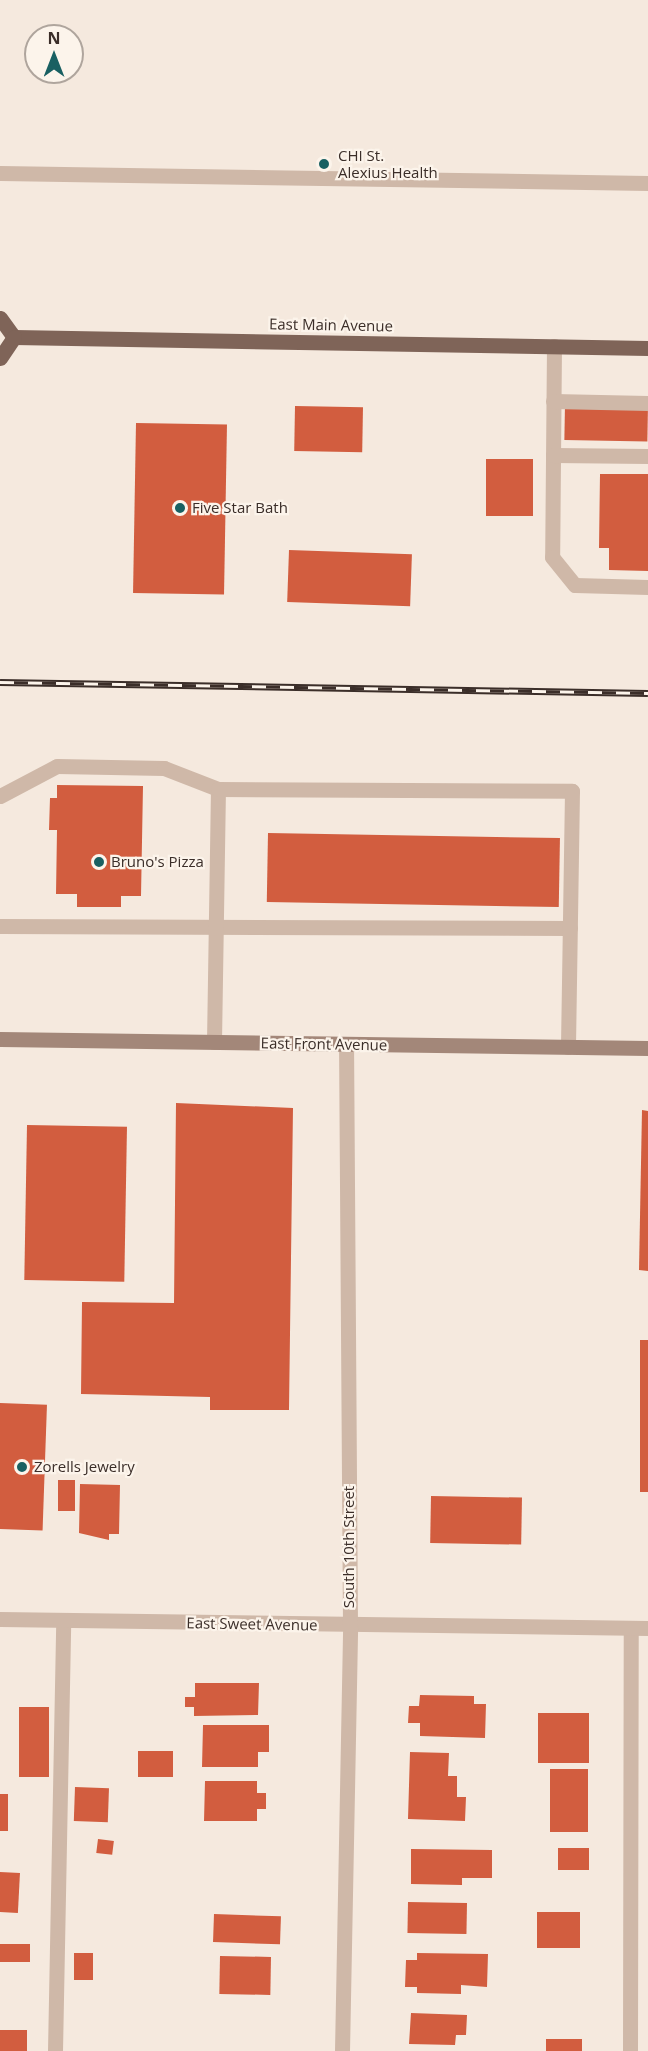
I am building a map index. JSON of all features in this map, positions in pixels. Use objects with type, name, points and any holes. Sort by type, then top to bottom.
[{"type":"main road","points":[[0,318],[14,337],[0,357]]},
{"type":"main road","name":"East Main Avenue","points":[[14,337],[648,348]]},
{"type":"street","points":[[0,173],[648,183]]},
{"type":"street","points":[[554,346],[552,557],[575,585],[648,586]]},
{"type":"street","points":[[553,401],[647,404]]},
{"type":"street","points":[[553,455],[601,448],[646,451]]},
{"type":"street","points":[[0,796],[57,766],[164,768],[218,789],[572,791],[568,1047]]},
{"type":"street","points":[[214,1042],[218,789]]},
{"type":"street","points":[[0,926],[570,928]]},
{"type":"street","name":"East Front Avenue","points":[[0,1039],[648,1048]]},
{"type":"street","name":"South 10th Street","points":[[342,2051],[350,1624],[346,1044]]},
{"type":"street","name":"East Sweet Avenue","points":[[0,1619],[63,1622],[648,1628]]},
{"type":"street","points":[[55,2051],[63,1622]]},
{"type":"street","points":[[630,2051],[631,1628]]},
{"type":"building","points":[[565,404],[648,405],[647,441],[564,440]]},
{"type":"building","points":[[295,406],[363,407],[362,452],[294,451]]},
{"type":"building","name":"Five Star Bath","points":[[136,423],[227,425],[224,595],[133,593]]},
{"type":"building","points":[[486,459],[533,459],[533,516],[486,516]]},
{"type":"building","points":[[600,474],[648,474],[648,571],[609,570],[609,548],[599,548]]},
{"type":"building","points":[[289,550],[412,554],[410,606],[287,602]]},
{"type":"building","name":"Bruno's Pizza","points":[[57,785],[143,786],[141,896],[121,896],[121,907],[77,907],[77,894],[56,894],[57,830],[49,830],[50,798],[57,798]]},
{"type":"building","points":[[268,833],[560,838],[559,907],[267,902]]},
{"type":"building","points":[[176,1103],[293,1108],[289,1410],[210,1410],[210,1397],[81,1394],[82,1302],[174,1303]]},
{"type":"building","points":[[642,1110],[648,1111],[648,1271],[639,1270]]},
{"type":"building","points":[[27,1125],[127,1127],[124,1282],[24,1280]]},
{"type":"building","points":[[640,1340],[648,1340],[648,1492],[640,1492]]},
{"type":"building","name":"Zorells Jewelry","points":[[0,1403],[47,1405],[43,1531],[0,1529]]},
{"type":"building","points":[[58,1480],[75,1480],[75,1511],[58,1511]]},
{"type":"building","points":[[80,1484],[120,1485],[119,1534],[109,1534],[109,1540],[79,1533]]},
{"type":"building","points":[[431,1496],[522,1498],[521,1545],[430,1543]]},
{"type":"building","points":[[195,1683],[259,1683],[258,1715],[194,1716],[194,1707],[185,1707],[185,1697],[195,1697]]},
{"type":"building","points":[[420,1695],[474,1696],[474,1704],[486,1704],[485,1738],[420,1736],[420,1723],[408,1723],[409,1706],[419,1706]]},
{"type":"building","points":[[19,1707],[49,1707],[49,1777],[19,1777]]},
{"type":"building","points":[[538,1713],[589,1713],[589,1763],[538,1763]]},
{"type":"building","points":[[203,1725],[269,1725],[269,1752],[258,1752],[258,1767],[202,1767]]},
{"type":"building","points":[[138,1751],[173,1751],[173,1777],[138,1777]]},
{"type":"building","points":[[410,1752],[449,1753],[448,1776],[457,1776],[457,1797],[466,1797],[465,1821],[408,1819]]},
{"type":"building","points":[[550,1769],[588,1769],[588,1832],[550,1832]]},
{"type":"building","points":[[205,1781],[257,1781],[257,1793],[266,1793],[266,1809],[257,1809],[257,1821],[204,1821]]},
{"type":"building","points":[[75,1787],[109,1788],[108,1822],[74,1821]]},
{"type":"building","points":[[0,1794],[8,1794],[8,1831],[0,1831]]},
{"type":"building","points":[[98,1839],[114,1841],[112,1855],[96,1853]]},
{"type":"building","points":[[558,1848],[589,1848],[589,1870],[558,1870]]},
{"type":"building","points":[[411,1849],[492,1850],[492,1878],[462,1878],[462,1885],[411,1884]]},
{"type":"building","points":[[0,1872],[20,1873],[18,1913],[0,1912]]},
{"type":"building","points":[[408,1902],[467,1903],[466,1934],[407,1933]]},
{"type":"building","points":[[537,1912],[580,1912],[580,1948],[537,1948]]},
{"type":"building","points":[[214,1914],[281,1916],[280,1944],[213,1942]]},
{"type":"building","points":[[0,1944],[30,1944],[30,1962],[0,1962]]},
{"type":"building","points":[[74,1953],[93,1953],[93,1980],[74,1980]]},
{"type":"building","points":[[417,1953],[488,1954],[487,1987],[461,1985],[461,1994],[417,1993],[417,1987],[405,1987],[406,1960],[417,1960]]},
{"type":"building","points":[[220,1956],[271,1957],[270,1995],[219,1994]]},
{"type":"building","points":[[411,2013],[467,2015],[466,2035],[456,2035],[455,2045],[409,2044]]},
{"type":"building","points":[[0,2030],[27,2030],[27,2051],[0,2051]]},
{"type":"building","points":[[546,2039],[582,2039],[582,2051],[546,2051]]},
{"type":"railway","points":[[0,682],[648,693]]},
{"type":"place","name":"CHI St. Alexius Health","points":[[324,164]]},
{"type":"place","name":"Five Star Bath","points":[[180,508]]},
{"type":"place","name":"Bruno's Pizza","points":[[99,862]]},
{"type":"place","name":"Zorells Jewelry","points":[[22,1467]]}]
